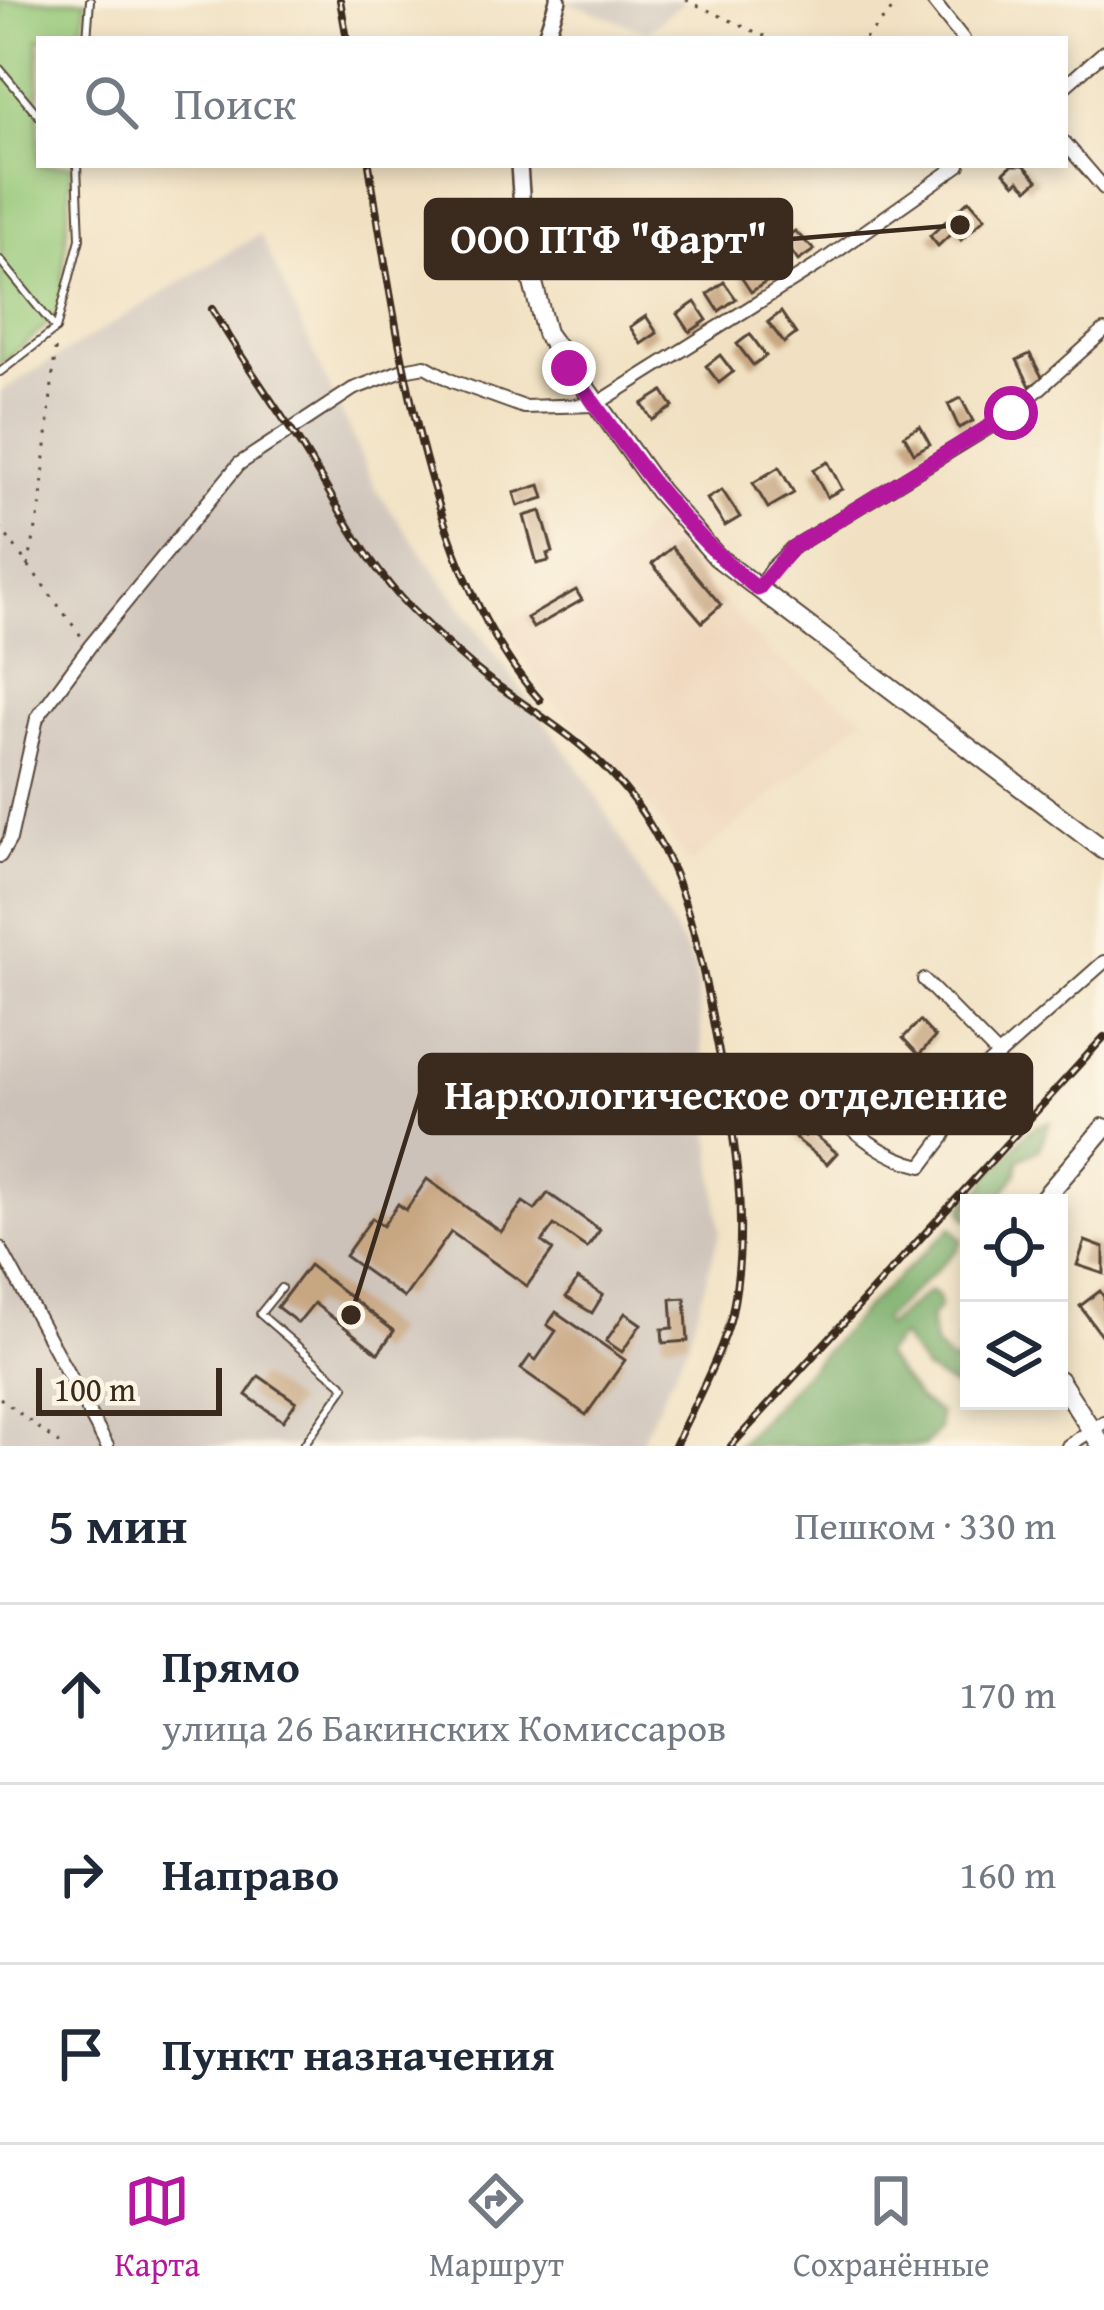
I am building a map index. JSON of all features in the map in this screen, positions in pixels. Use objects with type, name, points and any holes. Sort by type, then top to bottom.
[{"type":"main road","points":[[525,252],[546,333],[658,491],[717,557],[1104,850]]},
{"type":"main road","points":[[1048,1194],[1104,1128]]},
{"type":"main road","points":[[1068,1392],[1099,1432]]},
{"type":"street","points":[[546,36],[558,0]]},
{"type":"street","points":[[932,0],[961,36]]},
{"type":"street","points":[[1068,83],[1104,52]]},
{"type":"street","points":[[1068,146],[1104,188]]},
{"type":"street","points":[[519,168],[525,252]]},
{"type":"street","points":[[0,856],[10,839],[37,718],[239,464],[353,389],[425,366],[524,407],[596,405],[816,266],[955,168]]},
{"type":"street","points":[[758,589],[792,548],[1011,413],[1104,331]]},
{"type":"street","points":[[820,1100],[869,1144],[902,1162],[922,1166],[943,1138],[974,1076],[1104,962]]},
{"type":"street","points":[[924,980],[999,1056]]},
{"type":"street","points":[[0,1248],[106,1446]]},
{"type":"street","points":[[1068,1446],[1099,1432]]},
{"type":"lane","points":[[87,36],[90,0]]},
{"type":"lane","points":[[0,69],[36,112]]},
{"type":"lane","points":[[0,372],[56,329],[80,239],[76,168]]},
{"type":"lane","points":[[0,260],[56,329]]},
{"type":"lane","points":[[280,1288],[260,1314],[345,1387],[303,1446]]},
{"type":"path","points":[[686,0],[764,36]]},
{"type":"path","points":[[868,36],[901,0]]},
{"type":"path","points":[[28,566],[43,487],[56,329]]},
{"type":"path","points":[[1,529],[90,646]]},
{"type":"path","points":[[0,1398],[62,1446]]},
{"type":"shaded area","points":[[564,0],[685,0],[647,32]]},
{"type":"shaded area","points":[[260,234],[376,490],[589,783],[695,967],[720,1232],[688,1341],[639,1446],[0,1446],[0,392]]},
{"type":"shaded area","points":[[654,522],[771,654],[864,717],[690,865],[634,785],[545,692],[503,626],[575,585]]},
{"type":"green space","points":[[0,0],[86,0],[82,36],[36,36],[36,168],[72,168],[60,313],[0,366]]},
{"type":"green space","points":[[1050,1122],[1039,1149],[1019,1159],[1017,1173],[1002,1194],[971,1194],[985,1186],[989,1175],[1036,1127]]},
{"type":"green space","points":[[952,1227],[960,1237],[958,1249],[883,1320],[886,1326],[929,1291],[938,1296],[940,1307],[930,1319],[935,1346],[953,1363],[960,1360],[960,1393],[925,1370],[901,1336],[883,1355],[918,1399],[939,1413],[939,1430],[924,1446],[737,1446],[866,1307]]},
{"type":"building","points":[[1027,168],[1038,180],[1028,189],[1004,172]]},
{"type":"building","points":[[969,200],[985,218],[961,240],[954,231],[938,246],[930,236]]},
{"type":"building","points":[[795,231],[814,250],[798,261],[783,239]]},
{"type":"building","points":[[763,254],[781,272],[751,292],[737,271]]},
{"type":"building","points":[[724,282],[736,299],[719,311],[708,294]]},
{"type":"building","points":[[695,302],[707,320],[690,332],[678,314]]},
{"type":"building","points":[[781,312],[796,334],[784,343],[768,322]]},
{"type":"building","points":[[646,316],[657,333],[641,344],[630,327]]},
{"type":"building","points":[[750,334],[766,356],[753,365],[737,344]]},
{"type":"building","points":[[1030,354],[1043,379],[1030,386],[1017,360]]},
{"type":"building","points":[[720,355],[733,372],[719,383],[706,366]]},
{"type":"building","points":[[663,391],[673,407],[652,420],[642,404]]},
{"type":"building","points":[[961,398],[973,421],[959,428],[948,404]]},
{"type":"building","points":[[920,426],[930,444],[914,453],[904,435]]},
{"type":"building","points":[[828,462],[842,489],[827,497],[813,470]]},
{"type":"building","points":[[779,467],[794,493],[768,508],[753,483]]},
{"type":"building","points":[[540,485],[544,498],[518,506],[514,493]]},
{"type":"building","points":[[722,490],[740,517],[725,526],[707,499]]},
{"type":"building","points":[[541,511],[553,552],[547,554],[549,561],[537,564],[524,516]]},
{"type":"building","points":[[672,547],[721,605],[702,622],[652,564]]},
{"type":"building","points":[[576,590],[582,600],[533,628],[527,618]]},
{"type":"building","points":[[920,1021],[935,1037],[919,1055],[903,1038]]},
{"type":"building","points":[[810,1131],[837,1153],[827,1164],[795,1138]]},
{"type":"building","points":[[427,1179],[501,1232],[523,1202],[535,1210],[548,1193],[600,1230],[587,1248],[554,1225],[542,1242],[553,1250],[527,1286],[451,1232],[404,1298],[345,1256],[372,1218],[383,1226],[398,1204],[406,1210]]},
{"type":"building","points":[[1085,1241],[1104,1248],[1104,1274],[1077,1265]]},
{"type":"building","points":[[309,1265],[394,1331],[378,1353],[314,1303],[298,1323],[277,1307]]},
{"type":"building","points":[[578,1279],[603,1295],[592,1313],[566,1297]]},
{"type":"building","points":[[1100,1291],[1104,1297],[1104,1339],[1080,1306]]},
{"type":"building","points":[[685,1298],[688,1341],[663,1343],[662,1329],[673,1328],[671,1299]]},
{"type":"building","points":[[556,1312],[625,1360],[586,1415],[521,1369],[530,1356],[536,1360],[556,1331],[547,1325]]},
{"type":"building","points":[[625,1313],[641,1324],[622,1352],[606,1341]]},
{"type":"building","points":[[259,1376],[296,1402],[283,1421],[246,1395]]},
{"type":"railway","points":[[340,0],[346,36]]},
{"type":"railway","points":[[369,168],[405,373],[443,519],[469,587],[501,648],[540,700]]},
{"type":"railway","points":[[212,309],[394,590],[472,666],[556,727],[614,777],[658,838],[673,872],[696,942],[712,1015],[735,1150],[740,1215],[737,1280],[728,1328],[675,1446]]},
{"type":"railway","points":[[731,1446],[1104,1037]]},
{"type":"place","name":"ООО ПТФ \"Фарт\"","points":[[960,225]]},
{"type":"place","name":"Наркологическое отделение","points":[[351,1315]]},
{"type":"route","points":[[569,368],[658,491],[717,557],[758,589],[792,548],[1011,413]]}]
